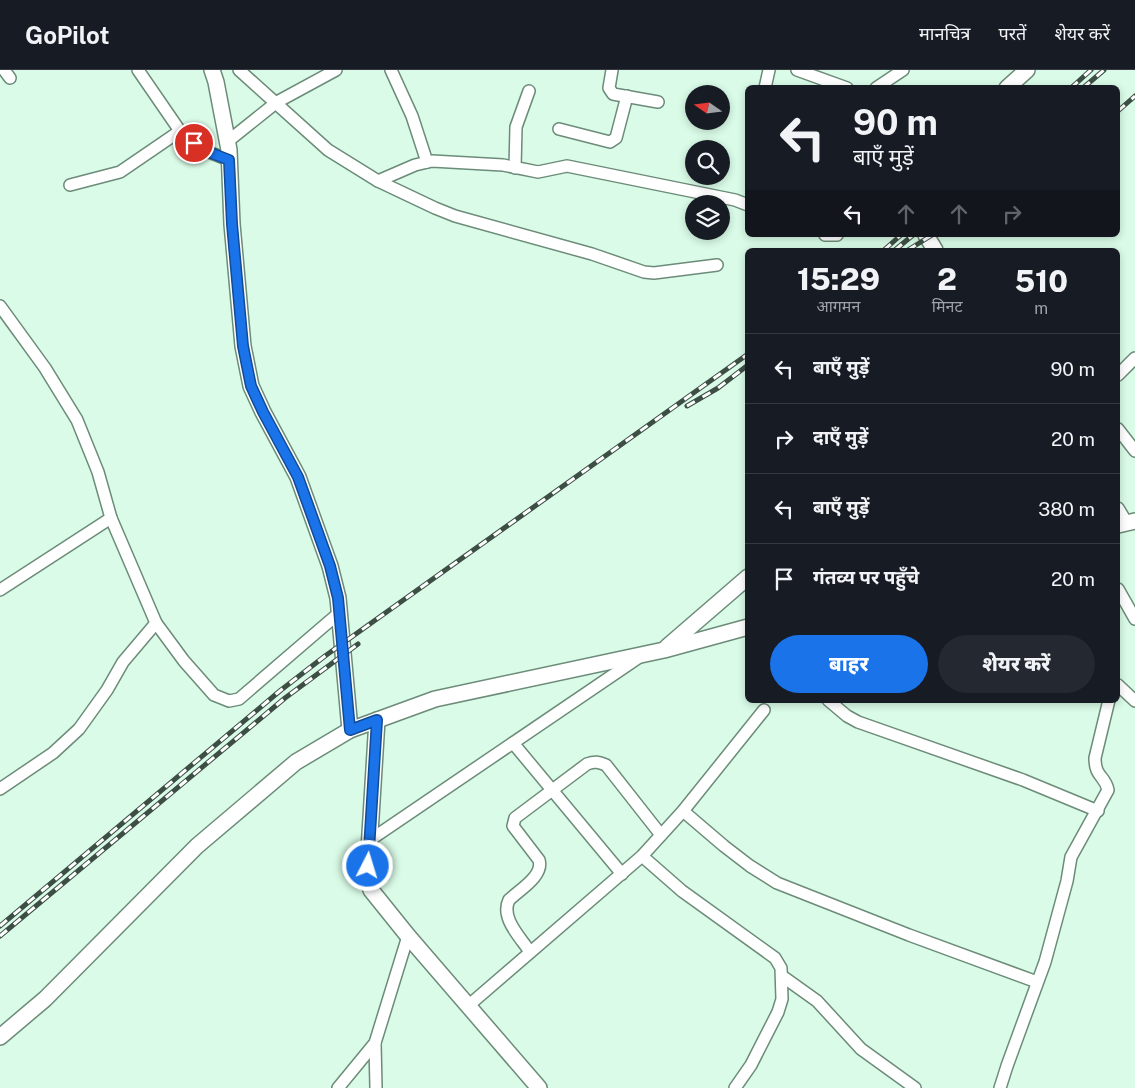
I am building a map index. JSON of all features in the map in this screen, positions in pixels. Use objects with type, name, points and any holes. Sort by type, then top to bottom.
[{"type":"street","points":[[138,70],[180,131],[201,149],[229,160]]},
{"type":"street","points":[[212,70],[227,142],[243,346],[251,386],[298,477],[330,566],[338,598],[350,730]]},
{"type":"street","points":[[239,70],[277,102],[305,131],[328,150],[378,181],[454,216],[592,254],[644,272],[654,273],[717,265]]},
{"type":"street","points":[[227,142],[277,102],[336,70]]},
{"type":"street","points":[[391,70],[412,116],[427,162]]},
{"type":"street","points":[[612,70],[610,92],[658,102]]},
{"type":"street","points":[[766,85],[769,70]]},
{"type":"street","points":[[796,70],[817,73],[841,85]]},
{"type":"street","points":[[880,85],[903,70]]},
{"type":"street","points":[[1011,85],[1027,70]]},
{"type":"street","points":[[515,168],[516,127],[529,91]]},
{"type":"street","points":[[559,129],[610,142],[616,138],[628,96]]},
{"type":"street","points":[[70,185],[120,172],[180,131]]},
{"type":"street","points":[[378,181],[415,165],[443,160],[503,164],[538,172],[567,166],[690,190],[745,204]]},
{"type":"street","points":[[927,237],[934,248]]},
{"type":"street","points":[[0,306],[45,368],[77,420],[98,472],[111,518],[156,623],[184,661],[214,695],[229,701],[239,698],[339,613]]},
{"type":"street","points":[[1120,373],[1135,358]]},
{"type":"street","points":[[1120,432],[1135,452]]},
{"type":"street","points":[[1120,512],[1126,523]]},
{"type":"street","points":[[0,590],[111,518]]},
{"type":"street","points":[[664,650],[745,581]]},
{"type":"street","points":[[1120,592],[1135,618]]},
{"type":"street","points":[[0,789],[53,753],[79,729],[107,690],[123,662],[156,623]]},
{"type":"street","points":[[0,1037],[44,999],[197,846],[296,762],[350,730],[435,699],[664,650],[745,627]]},
{"type":"street","points":[[370,840],[644,654]]},
{"type":"street","points":[[1120,687],[1135,701]]},
{"type":"street","points":[[832,703],[847,716],[858,722],[1023,780],[1098,811]]},
{"type":"street","points":[[1000,1088],[1045,962],[1064,893],[1071,857],[1108,790],[1108,786],[1097,773],[1095,758],[1108,703]]},
{"type":"street","points":[[468,1006],[642,856],[683,811],[764,710]]},
{"type":"street","points":[[377,720],[368,880],[371,890],[408,936],[539,1088]]},
{"type":"street","points":[[513,743],[622,874]]},
{"type":"street","points":[[530,952],[508,918],[506,911],[509,900],[537,874],[540,865],[539,860],[513,826],[515,818],[587,764],[600,762],[606,765],[661,835]]},
{"type":"street","points":[[683,811],[750,866],[778,882],[909,935],[1038,982]]},
{"type":"street","points":[[642,856],[682,891],[775,958],[781,968],[782,999],[778,1012],[751,1065],[735,1088]]},
{"type":"street","points":[[376,1088],[375,1043],[408,936]]},
{"type":"street","points":[[782,976],[817,1001],[861,1049],[914,1088]]},
{"type":"street","points":[[338,1088],[375,1043]]},
{"type":"railway","points":[[1074,85],[1091,70]]},
{"type":"railway","points":[[1086,85],[1104,70]]},
{"type":"railway","points":[[1120,109],[1135,96]]},
{"type":"railway","points":[[886,248],[899,237]]},
{"type":"railway","points":[[897,248],[911,237]]},
{"type":"railway","points":[[911,248],[929,237]]},
{"type":"railway","points":[[0,926],[281,690],[325,656],[745,356]]},
{"type":"railway","points":[[687,406],[718,388],[745,367]]},
{"type":"railway","points":[[0,936],[285,698],[358,644]]},
{"type":"route","points":[[194,143],[201,149],[229,160],[232,224],[243,346],[251,386],[298,477],[330,566],[338,598],[350,730],[377,720],[368,866]]}]
